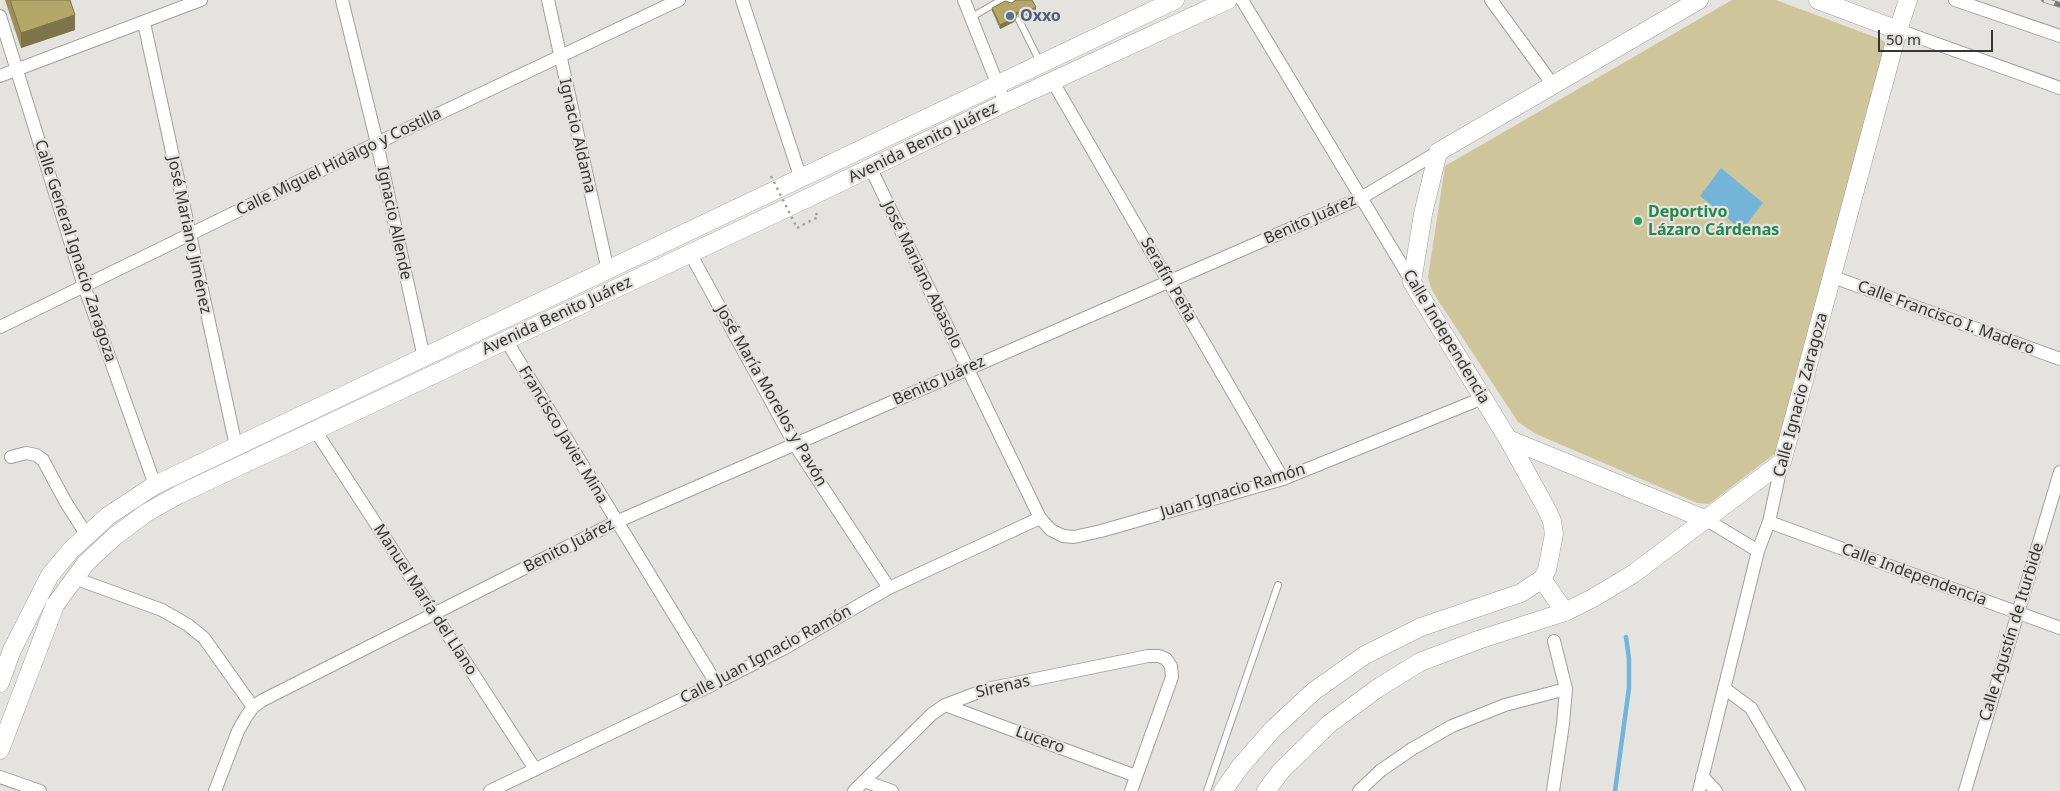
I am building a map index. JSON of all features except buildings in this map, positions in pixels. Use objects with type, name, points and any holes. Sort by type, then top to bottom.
[{"type":"main road","name":"Avenida Benito Juárez","points":[[0,682],[12,650],[50,575],[86,534],[129,501],[155,485],[608,271],[1173,0]]},
{"type":"main road","name":"Avenida Benito Juárez","points":[[0,750],[55,605],[86,563],[114,537],[146,513],[178,495],[315,430],[810,198],[870,167],[1005,103],[1228,0]]},
{"type":"main road","name":"Benito Juárez","points":[[1438,152],[1699,0]]},
{"type":"main road","points":[[1818,0],[1898,30]]},
{"type":"main road","name":"Calle Ignacio Zaragoza","points":[[1782,462],[1809,355],[1832,277],[1898,30],[1908,0]]},
{"type":"main road","points":[[1412,282],[1423,214],[1438,152]]},
{"type":"main road","name":"Calle Independencia","points":[[1412,282],[1508,438],[1552,521],[1553,547],[1547,570],[1542,579]]},
{"type":"main road","points":[[1508,438],[1708,520]]},
{"type":"main road","points":[[1266,791],[1281,771],[1329,724],[1378,688],[1412,667],[1478,640],[1564,612],[1593,598],[1633,574],[1708,520],[1782,462]]},
{"type":"main road","points":[[1223,791],[1240,767],[1272,730],[1314,691],[1365,655],[1421,627],[1521,593],[1542,579],[1564,612]]},
{"type":"street","points":[[0,76],[201,0]]},
{"type":"street","name":"Ignacio Allende","points":[[342,0],[377,143],[424,358]]},
{"type":"street","name":"Ignacio Aldama","points":[[548,0],[608,271]]},
{"type":"street","name":"Calle Miguel Hidalgo y Costilla","points":[[0,327],[377,143],[679,0]]},
{"type":"street","points":[[742,0],[801,179]]},
{"type":"street","points":[[964,0],[1005,103]]},
{"type":"street","name":"Calle Independencia","points":[[1242,0],[1412,282]]},
{"type":"street","points":[[1491,0],[1553,85]]},
{"type":"street","points":[[1956,0],[2060,36]]},
{"type":"street","name":"Calle General Ignacio Zaragoza","points":[[0,16],[84,286],[155,485]]},
{"type":"street","name":"José Mariano Jiménez","points":[[144,23],[236,446]]},
{"type":"street","points":[[1898,30],[2060,88]]},
{"type":"street","name":"Serafín Peña","points":[[1053,82],[1283,479]]},
{"type":"street","name":"Benito Juárez","points":[[215,791],[238,731],[253,707],[263,700],[616,522],[795,445],[966,368],[1362,198],[1438,152]]},
{"type":"street","name":"José Mariano Abasolo","points":[[870,167],[1040,518]]},
{"type":"street","name":"José María Morelos y Pavón","points":[[690,253],[795,445],[889,588]]},
{"type":"street","name":"Calle Francisco I. Madero","points":[[1832,277],[2060,359]]},
{"type":"street","name":"Francisco Javier Mina","points":[[506,340],[716,683]]},
{"type":"street","name":"Juan Ignacio Ramón","points":[[1040,518],[1051,530],[1063,536],[1074,537],[1283,479],[1483,398]]},
{"type":"street","name":"Manuel María del Llano","points":[[315,430],[534,769]]},
{"type":"street","points":[[11,457],[26,453],[36,455],[43,460],[65,501],[86,534]]},
{"type":"street","name":"Calle Ignacio Zaragoza","points":[[1699,791],[1758,551],[1769,522],[1782,462]]},
{"type":"street","name":"Calle Agustín de Iturbide","points":[[1965,791],[2060,472]]},
{"type":"street","name":"Calle Juan Ignacio Ramón","points":[[490,791],[783,649],[889,588],[1040,518]]},
{"type":"street","points":[[1708,520],[1758,551]]},
{"type":"street","name":"Calle Independencia","points":[[1769,522],[2060,628]]},
{"type":"street","points":[[74,578],[162,610],[188,625],[204,638],[253,707]]},
{"type":"street","points":[[1553,791],[1566,689],[1554,642]]},
{"type":"street","name":"Sirenas","points":[[854,791],[932,714],[944,705],[987,690],[1148,656],[1159,656],[1166,659],[1171,666],[1172,677],[1136,776]]},
{"type":"street","points":[[1724,688],[1752,708],[1799,791]]},
{"type":"street","points":[[1359,791],[1380,771],[1412,748],[1452,726],[1505,705],[1566,689]]},
{"type":"street","name":"Lucero","points":[[944,705],[1136,776]]},
{"type":"street","points":[[1131,791],[1136,776]]},
{"type":"street","points":[[1702,776],[1716,791]]},
{"type":"street","points":[[0,777],[40,791]]},
{"type":"street","points":[[864,781],[892,791]]},
{"type":"lane","points":[[970,18],[996,3],[1005,0],[1011,2]]},
{"type":"lane","points":[[1019,20],[1041,63]]},
{"type":"lane","points":[[1207,791],[1278,585]]},
{"type":"path","points":[[771,176],[797,228],[818,217]]},
{"type":"shaded area","name":"Deportivo Lázaro Cárdenas","points":[[1732,0],[1776,0],[1880,39],[1885,42],[1885,46],[1777,452],[1709,504],[1697,503],[1536,434],[1518,422],[1436,297],[1428,277],[1445,166]]},
{"type":"water","points":[[1721,168],[1763,203],[1742,230],[1700,196]]},
{"type":"waterway","points":[[1615,791],[1629,688],[1629,659],[1626,637]]},
{"type":"railway","points":[[2044,0],[2060,5]]},
{"type":"place","name":"Oxxo","points":[[1010,16]]},
{"type":"place","name":"Deportivo Lázaro Cárdenas","points":[[1638,221]]}]
